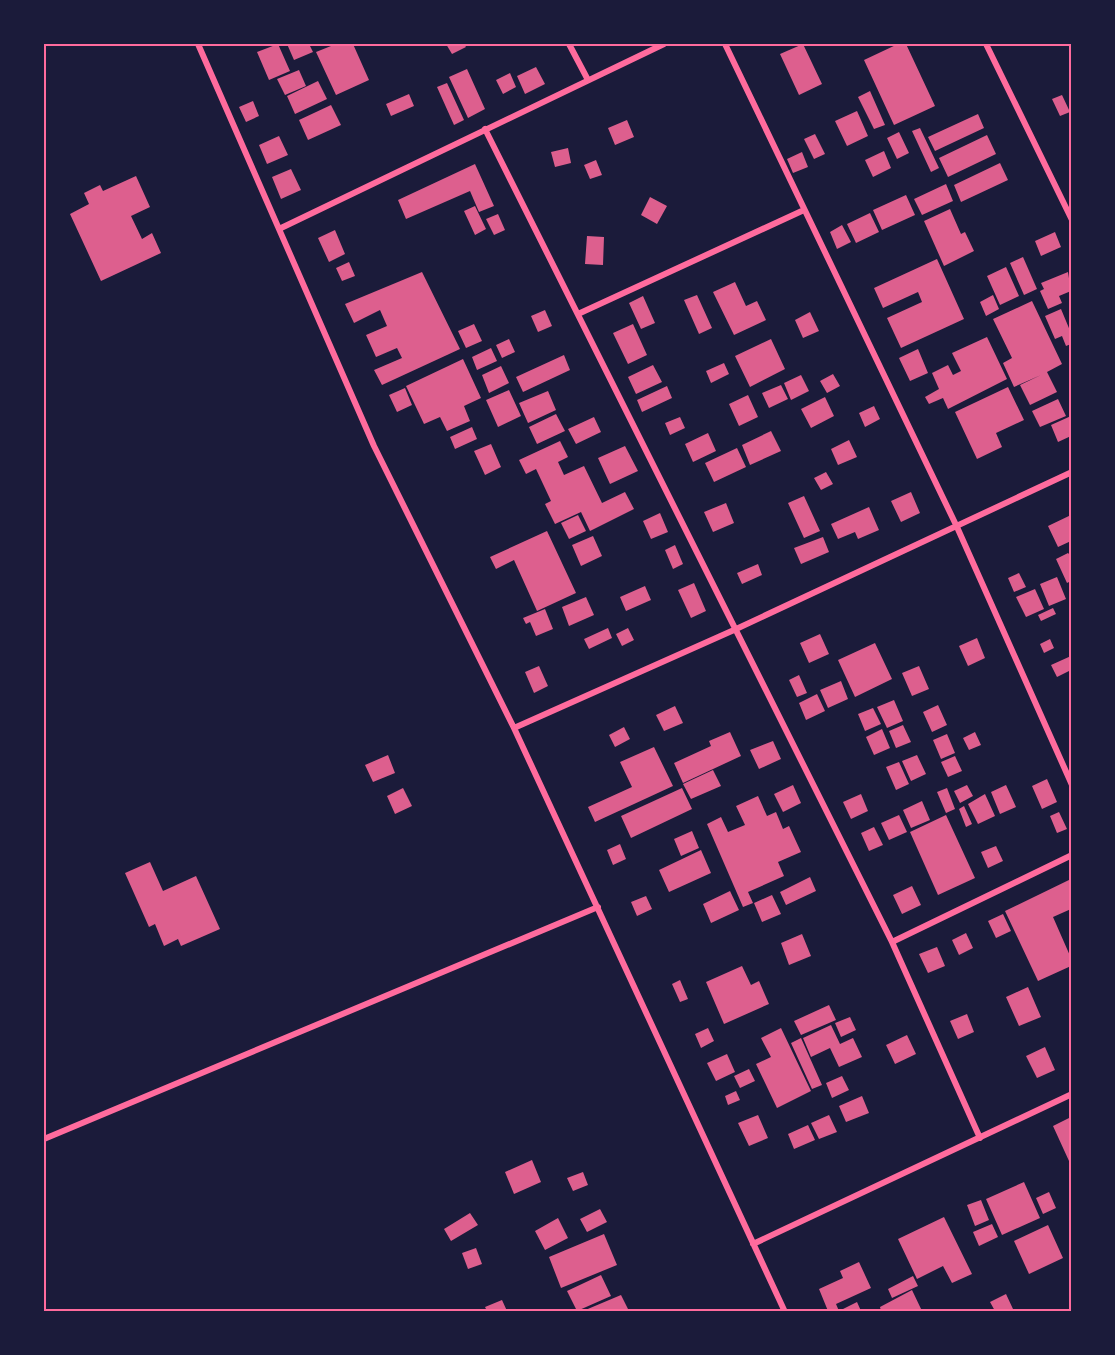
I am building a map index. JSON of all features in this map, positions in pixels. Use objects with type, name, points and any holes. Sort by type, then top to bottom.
[{"type":"street","points":[[198,44],[374,446],[514,728],[785,1311]]},
{"type":"street","points":[[569,44],[588,80]]},
{"type":"street","points":[[279,229],[664,44]]},
{"type":"street","points":[[725,44],[957,527],[1071,785]]},
{"type":"street","points":[[986,44],[1071,220]]},
{"type":"street","points":[[486,129],[734,630],[892,942],[980,1138]]},
{"type":"street","points":[[578,314],[804,210]]},
{"type":"street","points":[[514,728],[734,630],[1071,472]]},
{"type":"street","points":[[892,942],[1071,855]]},
{"type":"street","points":[[44,1139],[598,907]]},
{"type":"street","points":[[753,1244],[1071,1094]]},
{"type":"building","points":[[278,44],[290,71],[269,80],[257,52]]},
{"type":"building","points":[[287,44],[309,44],[313,52],[294,60]]},
{"type":"building","points":[[336,44],[353,44],[369,80],[336,95],[316,52]]},
{"type":"building","points":[[446,44],[464,44],[466,47],[452,54]]},
{"type":"building","points":[[803,44],[822,84],[799,95],[780,54]]},
{"type":"building","points":[[898,44],[906,44],[935,106],[894,125],[864,60]]},
{"type":"building","points":[[536,67],[545,84],[525,94],[517,76]]},
{"type":"building","points":[[467,69],[485,109],[468,118],[449,77]]},
{"type":"building","points":[[299,70],[306,86],[285,95],[277,79]]},
{"type":"building","points":[[510,73],[516,87],[503,94],[496,80]]},
{"type":"building","points":[[318,81],[327,99],[295,114],[287,96]]},
{"type":"building","points":[[447,83],[464,120],[454,125],[437,87]]},
{"type":"building","points":[[870,91],[885,125],[874,129],[858,97]]},
{"type":"building","points":[[409,94],[414,106],[391,116],[386,104]]},
{"type":"building","points":[[1062,95],[1070,112],[1060,116],[1052,99]]},
{"type":"building","points":[[253,101],[259,116],[246,122],[239,107]]},
{"type":"building","points":[[331,105],[341,125],[308,140],[299,120]]},
{"type":"building","points":[[857,111],[868,136],[847,146],[835,121]]},
{"type":"building","points":[[978,114],[984,128],[935,151],[928,137]]},
{"type":"building","points":[[627,120],[634,137],[615,145],[608,128]]},
{"type":"building","points":[[920,128],[939,168],[931,172],[912,131]]},
{"type":"building","points":[[899,132],[909,153],[897,159],[887,138]]},
{"type":"building","points":[[815,134],[825,154],[814,159],[804,139]]},
{"type":"building","points":[[987,135],[996,154],[948,177],[939,158]]},
{"type":"building","points":[[279,136],[288,155],[267,164],[259,145]]},
{"type":"building","points":[[568,148],[571,163],[555,167],[551,152]]},
{"type":"building","points":[[884,151],[891,168],[873,177],[865,160]]},
{"type":"building","points":[[802,152],[808,167],[793,173],[787,159]]},
{"type":"building","points":[[596,160],[602,175],[590,179],[584,165]]},
{"type":"building","points":[[1000,163],[1008,180],[961,202],[954,185]]},
{"type":"building","points":[[475,164],[494,206],[479,212],[470,191],[406,219],[398,200]]},
{"type":"building","points":[[291,169],[301,190],[281,199],[272,177]]},
{"type":"building","points":[[136,176],[150,207],[131,216],[142,239],[152,233],[161,253],[101,281],[70,214],[89,204],[84,193],[100,185],[103,191]]},
{"type":"building","points":[[946,184],[953,201],[922,215],[914,199]]},
{"type":"building","points":[[906,195],[915,215],[882,230],[873,210]]},
{"type":"building","points":[[650,197],[667,206],[657,224],[641,215]]},
{"type":"building","points":[[475,206],[486,229],[475,235],[464,211]]},
{"type":"building","points":[[950,209],[961,234],[965,232],[974,251],[944,266],[924,221]]},
{"type":"building","points":[[870,213],[879,232],[856,243],[847,224]]},
{"type":"building","points":[[498,214],[505,230],[494,235],[486,219]]},
{"type":"building","points":[[842,225],[851,242],[837,249],[830,232]]},
{"type":"building","points":[[335,230],[345,254],[329,262],[318,238]]},
{"type":"building","points":[[1055,232],[1061,247],[1041,256],[1035,241]]},
{"type":"building","points":[[587,236],[604,237],[603,265],[585,264]]},
{"type":"building","points":[[1023,257],[1037,289],[1024,295],[1010,263]]},
{"type":"building","points":[[937,259],[964,319],[901,348],[887,318],[922,302],[918,292],[883,308],[874,288]]},
{"type":"building","points":[[349,262],[355,276],[342,281],[336,268]]},
{"type":"building","points":[[1006,267],[1019,296],[1000,305],[987,276]]},
{"type":"building","points":[[422,272],[460,349],[382,385],[374,370],[402,358],[397,348],[376,357],[366,335],[387,326],[380,310],[354,323],[345,304]]},
{"type":"building","points":[[1068,272],[1071,291],[1059,296],[1062,303],[1048,309],[1040,291],[1044,289],[1041,283]]},
{"type":"building","points":[[735,282],[746,306],[757,301],[766,320],[734,335],[713,292]]},
{"type":"building","points":[[697,295],[712,328],[699,334],[684,300]]},
{"type":"building","points":[[993,295],[999,309],[986,316],[980,302]]},
{"type":"building","points":[[643,296],[655,323],[641,329],[629,303]]},
{"type":"building","points":[[1032,301],[1062,364],[1047,372],[1057,392],[1030,405],[1020,385],[1041,375],[1014,387],[1003,363],[1012,358],[993,319]]},
{"type":"building","points":[[1061,309],[1071,333],[1071,344],[1066,346],[1062,336],[1055,339],[1045,316]]},
{"type":"building","points":[[545,310],[552,326],[538,332],[531,316]]},
{"type":"building","points":[[810,312],[819,331],[803,338],[795,320]]},
{"type":"building","points":[[474,324],[482,341],[466,348],[458,331]]},
{"type":"building","points":[[633,324],[647,355],[628,364],[613,333]]},
{"type":"building","points":[[987,337],[1007,379],[948,409],[943,398],[929,404],[925,397],[939,389],[932,373],[948,365],[953,375],[961,371],[952,353]]},
{"type":"building","points":[[509,339],[515,352],[502,358],[496,345]]},
{"type":"building","points":[[771,339],[785,369],[750,387],[735,356]]},
{"type":"building","points":[[491,348],[497,361],[477,370],[472,357]]},
{"type":"building","points":[[918,349],[928,373],[910,381],[899,358]]},
{"type":"building","points":[[564,355],[570,370],[523,392],[516,377]]},
{"type":"building","points":[[463,359],[481,398],[464,406],[470,421],[447,431],[440,417],[424,424],[406,386]]},
{"type":"building","points":[[724,363],[729,374],[711,383],[706,371]]},
{"type":"building","points":[[653,365],[662,382],[636,394],[628,377]]},
{"type":"building","points":[[501,366],[509,383],[489,393],[482,375]]},
{"type":"building","points":[[833,374],[840,386],[827,393],[820,381]]},
{"type":"building","points":[[801,375],[809,391],[791,400],[784,383]]},
{"type":"building","points":[[781,385],[788,399],[769,408],[762,393]]},
{"type":"building","points":[[667,386],[672,398],[642,412],[637,400]]},
{"type":"building","points":[[1008,387],[1024,420],[996,433],[1002,447],[977,459],[955,412]]},
{"type":"building","points":[[405,388],[412,405],[397,412],[389,395]]},
{"type":"building","points":[[509,390],[521,416],[498,427],[486,400]]},
{"type":"building","points":[[548,391],[556,410],[528,423],[519,403]]},
{"type":"building","points":[[748,395],[758,417],[739,426],[729,404]]},
{"type":"building","points":[[825,397],[834,416],[811,428],[801,409]]},
{"type":"building","points":[[1058,399],[1066,416],[1040,427],[1032,411]]},
{"type":"building","points":[[874,406],[880,419],[865,427],[859,413]]},
{"type":"building","points":[[556,414],[565,431],[537,444],[529,427]]},
{"type":"building","points":[[1071,416],[1071,436],[1058,442],[1051,425]]},
{"type":"building","points":[[594,417],[601,432],[576,444],[568,429]]},
{"type":"building","points":[[680,417],[685,428],[670,435],[665,423]]},
{"type":"building","points":[[472,427],[477,439],[455,449],[450,437]]},
{"type":"building","points":[[771,431],[781,451],[750,465],[742,445]]},
{"type":"building","points":[[708,433],[716,451],[693,462],[685,444]]},
{"type":"building","points":[[849,440],[857,457],[838,465],[831,449]]},
{"type":"building","points":[[560,441],[568,457],[558,462],[564,475],[584,466],[602,503],[625,492],[634,509],[590,531],[581,512],[555,524],[545,504],[551,501],[536,469],[526,474],[519,460]]},
{"type":"building","points":[[491,444],[501,467],[485,475],[474,451]]},
{"type":"building","points":[[625,446],[638,471],[610,484],[598,458]]},
{"type":"building","points":[[737,448],[746,467],[714,482],[705,463]]},
{"type":"building","points":[[826,472],[833,484],[821,490],[814,478]]},
{"type":"building","points":[[911,492],[920,513],[901,522],[891,501]]},
{"type":"building","points":[[804,496],[820,531],[804,538],[788,503]]},
{"type":"building","points":[[726,503],[734,523],[713,532],[704,512]]},
{"type":"building","points":[[869,507],[879,530],[858,539],[855,532],[838,539],[831,524]]},
{"type":"building","points":[[660,513],[668,532],[651,539],[643,521]]},
{"type":"building","points":[[578,515],[586,531],[569,539],[561,523]]},
{"type":"building","points":[[1071,515],[1071,541],[1058,547],[1048,526]]},
{"type":"building","points":[[547,531],[576,593],[537,611],[514,560],[496,569],[490,557]]},
{"type":"building","points":[[593,536],[602,556],[581,566],[572,545]]},
{"type":"building","points":[[823,537],[829,552],[801,564],[794,548]]},
{"type":"building","points":[[675,545],[683,564],[673,569],[665,550]]},
{"type":"building","points":[[1068,553],[1071,556],[1071,581],[1067,583],[1056,559]]},
{"type":"building","points":[[758,564],[762,575],[742,584],[737,573]]},
{"type":"building","points":[[1019,573],[1026,587],[1014,592],[1008,578]]},
{"type":"building","points":[[1057,577],[1066,599],[1049,606],[1040,584]]},
{"type":"building","points":[[694,583],[706,611],[691,618],[678,590]]},
{"type":"building","points":[[645,586],[651,600],[626,611],[620,597]]},
{"type":"building","points":[[1035,589],[1044,609],[1026,617],[1016,597]]},
{"type":"building","points":[[586,597],[594,615],[569,626],[562,607]]},
{"type":"building","points":[[1053,608],[1056,614],[1041,621],[1038,615]]},
{"type":"building","points":[[545,609],[553,629],[536,636],[530,622],[526,624],[523,618]]},
{"type":"building","points":[[608,628],[612,638],[589,649],[584,639]]},
{"type":"building","points":[[628,628],[634,640],[622,646],[616,634]]},
{"type":"building","points":[[820,634],[829,654],[809,663],[800,643]]},
{"type":"building","points":[[977,638],[985,658],[968,666],[959,646]]},
{"type":"building","points":[[1050,639],[1054,648],[1044,653],[1040,644]]},
{"type":"building","points":[[875,643],[892,679],[855,697],[838,660]]},
{"type":"building","points":[[1071,656],[1071,670],[1057,677],[1051,665]]},
{"type":"building","points":[[539,666],[548,686],[534,693],[525,672]]},
{"type":"building","points":[[919,666],[929,689],[912,696],[902,673]]},
{"type":"building","points":[[799,675],[807,693],[797,697],[789,680]]},
{"type":"building","points":[[841,681],[848,699],[828,708],[820,690]]},
{"type":"building","points":[[817,694],[825,711],[806,720],[799,703]]},
{"type":"building","points":[[894,700],[903,721],[887,728],[877,707]]},
{"type":"building","points":[[938,705],[947,725],[932,732],[923,712]]},
{"type":"building","points":[[675,706],[683,723],[664,731],[656,715]]},
{"type":"building","points":[[873,708],[881,724],[865,731],[858,714]]},
{"type":"building","points":[[903,725],[911,742],[896,748],[889,731]]},
{"type":"building","points":[[624,727],[630,739],[615,747],[609,735]]},
{"type":"building","points":[[882,729],[890,748],[874,755],[866,737]]},
{"type":"building","points":[[730,732],[741,756],[683,783],[674,763],[711,746],[709,741]]},
{"type":"building","points":[[975,732],[981,745],[969,750],[963,738]]},
{"type":"building","points":[[947,734],[955,753],[941,759],[933,740]]},
{"type":"building","points":[[773,741],[781,759],[759,769],[750,750]]},
{"type":"building","points":[[654,747],[673,786],[595,822],[588,807],[632,787],[620,762]]},
{"type":"building","points":[[388,755],[395,773],[373,782],[365,765]]},
{"type":"building","points":[[917,755],[926,774],[911,781],[902,761]]},
{"type":"building","points":[[955,756],[962,771],[948,777],[941,762]]},
{"type":"building","points":[[899,762],[909,784],[896,790],[886,767]]},
{"type":"building","points":[[713,770],[721,786],[691,799],[683,784]]},
{"type":"building","points":[[1047,779],[1057,802],[1042,809],[1032,786]]},
{"type":"building","points":[[793,785],[801,803],[783,812],[774,794]]},
{"type":"building","points":[[967,785],[973,796],[960,803],[954,791]]},
{"type":"building","points":[[1006,785],[1016,807],[1000,814],[991,792]]},
{"type":"building","points":[[403,788],[412,806],[395,814],[387,796]]},
{"type":"building","points":[[682,788],[692,809],[631,838],[621,816]]},
{"type":"building","points":[[947,788],[955,809],[946,813],[937,792]]},
{"type":"building","points":[[861,794],[868,811],[851,819],[843,802]]},
{"type":"building","points":[[985,794],[995,816],[978,824],[968,804]]},
{"type":"building","points":[[758,796],[767,816],[776,812],[783,829],[789,826],[801,852],[778,862],[784,876],[748,892],[753,903],[743,907],[707,824],[721,817],[728,832],[745,825],[736,806]]},
{"type":"building","points":[[922,801],[930,820],[911,828],[903,810]]},
{"type":"building","points":[[964,806],[972,824],[966,827],[959,809]]},
{"type":"building","points":[[1059,812],[1067,829],[1057,833],[1050,816]]},
{"type":"building","points":[[899,815],[907,832],[889,840],[881,823]]},
{"type":"building","points":[[946,815],[975,878],[938,895],[910,832]]},
{"type":"building","points":[[874,827],[883,845],[869,851],[861,833]]},
{"type":"building","points":[[692,831],[699,848],[681,856],[674,839]]},
{"type":"building","points":[[620,844],[626,859],[613,865],[607,850]]},
{"type":"building","points":[[996,846],[1003,861],[988,868],[981,852]]},
{"type":"building","points":[[701,850],[711,873],[669,892],[659,870]]},
{"type":"building","points":[[150,862],[163,891],[196,876],[220,929],[181,946],[178,939],[164,946],[155,924],[149,927],[125,873]]},
{"type":"building","points":[[810,877],[816,891],[786,905],[780,892]]},
{"type":"building","points":[[1071,879],[1071,909],[1053,917],[1071,958],[1071,966],[1038,981],[1005,911]]},
{"type":"building","points":[[912,886],[921,905],[902,914],[893,895]]},
{"type":"building","points":[[730,891],[739,910],[711,923],[703,904]]},
{"type":"building","points":[[772,895],[781,914],[762,922],[754,903]]},
{"type":"building","points":[[646,896],[652,909],[637,916],[631,902]]},
{"type":"building","points":[[1003,914],[1011,931],[996,938],[988,921]]},
{"type":"building","points":[[966,933],[973,948],[959,955],[952,940]]},
{"type":"building","points":[[802,934],[811,956],[789,965],[781,943]]},
{"type":"building","points":[[937,947],[945,966],[928,973],[919,954]]},
{"type":"building","points":[[742,966],[751,985],[759,981],[769,1004],[724,1024],[706,982]]},
{"type":"building","points":[[680,980],[688,999],[680,1002],[672,984]]},
{"type":"building","points":[[1028,987],[1041,1017],[1019,1026],[1006,997]]},
{"type":"building","points":[[829,1005],[836,1020],[801,1035],[794,1021]]},
{"type":"building","points":[[967,1014],[974,1032],[958,1039],[950,1021]]},
{"type":"building","points":[[850,1017],[856,1030],[841,1037],[835,1023]]},
{"type":"building","points":[[831,1025],[840,1044],[853,1038],[862,1057],[839,1067],[830,1048],[811,1057],[803,1038]]},
{"type":"building","points":[[708,1028],[714,1041],[701,1048],[695,1034]]},
{"type":"building","points":[[781,1028],[811,1091],[777,1108],[756,1064],[771,1057],[761,1038]]},
{"type":"building","points":[[907,1035],[916,1054],[895,1064],[886,1045]]},
{"type":"building","points":[[801,1038],[822,1085],[812,1089],[791,1043]]},
{"type":"building","points":[[1045,1047],[1055,1070],[1037,1078],[1026,1056]]},
{"type":"building","points":[[727,1054],[735,1072],[716,1081],[707,1063]]},
{"type":"building","points":[[749,1069],[755,1081],[740,1088],[734,1076]]},
{"type":"building","points":[[842,1076],[849,1090],[832,1098],[826,1083]]},
{"type":"building","points":[[736,1091],[740,1100],[728,1105],[725,1096]]},
{"type":"building","points":[[862,1096],[869,1113],[846,1122],[839,1106]]},
{"type":"building","points":[[758,1115],[768,1138],[749,1146],[738,1123]]},
{"type":"building","points":[[829,1115],[837,1132],[819,1139],[811,1123]]},
{"type":"building","points":[[1071,1117],[1071,1159],[1069,1161],[1053,1126]]},
{"type":"building","points":[[808,1125],[815,1140],[794,1149],[788,1134]]},
{"type":"building","points":[[532,1160],[541,1182],[514,1194],[505,1172]]},
{"type":"building","points":[[583,1172],[588,1185],[573,1191],[567,1178]]},
{"type":"building","points":[[1024,1182],[1040,1218],[1002,1235],[986,1199]]},
{"type":"building","points":[[1049,1192],[1056,1208],[1043,1214],[1036,1198]]},
{"type":"building","points":[[981,1200],[989,1220],[975,1226],[967,1205]]},
{"type":"building","points":[[600,1209],[607,1222],[587,1232],[580,1219]]},
{"type":"building","points":[[470,1213],[478,1225],[451,1241],[444,1229]]},
{"type":"building","points":[[944,1217],[972,1274],[952,1283],[943,1266],[917,1279],[898,1239]]},
{"type":"building","points":[[558,1218],[568,1238],[545,1250],[535,1231]]},
{"type":"building","points":[[992,1224],[998,1237],[979,1246],[973,1232]]},
{"type":"building","points":[[1048,1225],[1063,1258],[1029,1274],[1014,1241]]},
{"type":"building","points":[[604,1234],[617,1265],[561,1288],[549,1257]]},
{"type":"building","points":[[476,1248],[482,1264],[468,1269],[462,1253]]},
{"type":"building","points":[[859,1262],[871,1288],[836,1304],[839,1311],[828,1311],[819,1289],[843,1278],[840,1271]]},
{"type":"building","points":[[601,1275],[611,1296],[577,1311],[567,1291]]},
{"type":"building","points":[[913,1276],[918,1286],[892,1298],[888,1289]]},
{"type":"building","points":[[912,1290],[922,1311],[881,1311],[880,1307]]},
{"type":"building","points":[[1006,1294],[1013,1309],[995,1311],[990,1302]]},
{"type":"building","points":[[621,1295],[629,1311],[583,1311]]},
{"type":"building","points":[[502,1300],[507,1311],[487,1311],[485,1307]]},
{"type":"building","points":[[857,1302],[861,1311],[839,1311]]}]
